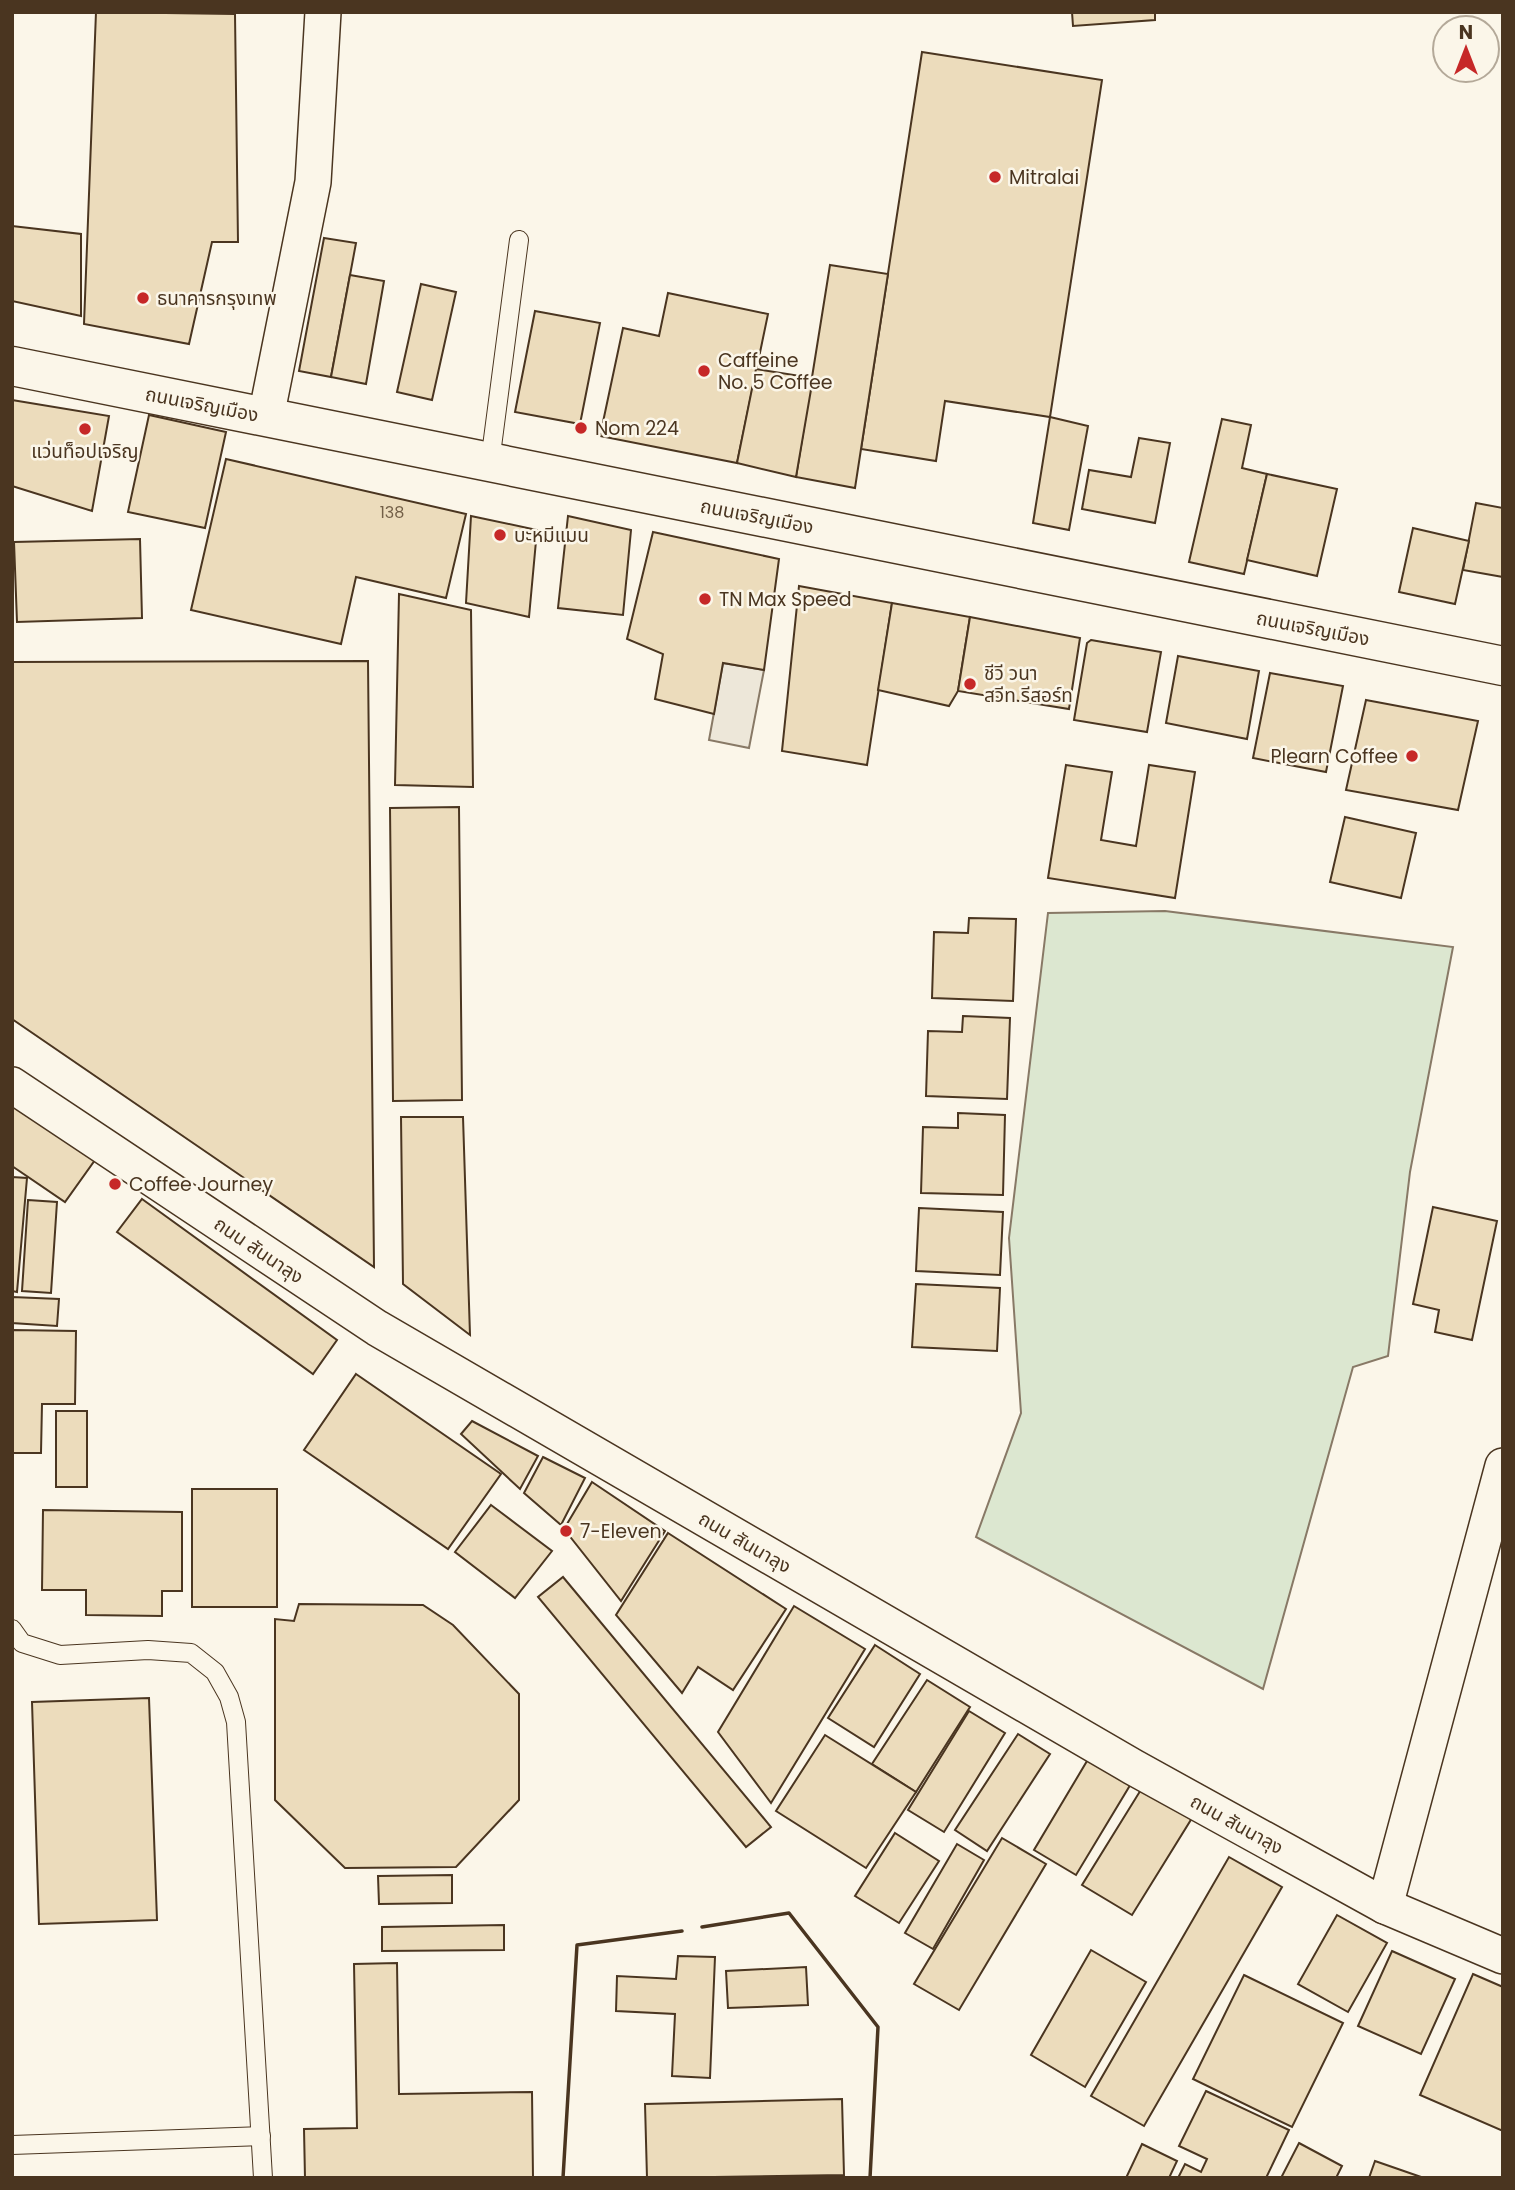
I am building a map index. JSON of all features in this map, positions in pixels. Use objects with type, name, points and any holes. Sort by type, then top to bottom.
[{"type":"main road","name":"ถนนเจริญเมือง","points":[[12,366],[1503,666]]},
{"type":"street","points":[[266,417],[313,181],[323,12]]},
{"type":"street","name":"ถนน สันนาลุง","points":[[12,1085],[377,1328],[1133,1767],[1385,1906],[1503,1956]]},
{"type":"street","points":[[1385,1906],[1503,1466]]},
{"type":"lane","points":[[490,462],[519,240]]},
{"type":"lane","points":[[12,1629],[22,1643],[60,1655],[148,1650],[191,1653],[215,1672],[229,1698],[236,1722],[263,2178]]},
{"type":"lane","points":[[12,2145],[261,2136]]},
{"type":"green space","points":[[1165,911],[1453,947],[1410,1172],[1388,1356],[1353,1367],[1263,1689],[976,1537],[1021,1413],[1009,1238],[1048,913]]},
{"type":"shaded area","points":[[723,663],[764,670],[749,748],[709,740]]},
{"type":"building","points":[[96,12],[235,14],[238,242],[212,242],[189,344],[84,324]]},
{"type":"building","points":[[1072,12],[1155,12],[1155,20],[1073,26]]},
{"type":"building","name":"Mitralai","points":[[922,52],[1102,80],[1050,417],[945,401],[936,461],[861,449]]},
{"type":"building","points":[[12,226],[81,234],[81,316],[12,301]]},
{"type":"building","points":[[324,238],[356,243],[331,377],[299,371]]},
{"type":"building","points":[[830,265],[888,274],[855,488],[796,477]]},
{"type":"building","points":[[350,275],[384,281],[366,384],[331,377]]},
{"type":"building","points":[[421,284],[456,292],[432,400],[397,392]]},
{"type":"building","points":[[668,293],[768,314],[737,463],[600,436],[623,328],[659,336]]},
{"type":"building","points":[[535,311],[600,323],[580,424],[515,412]]},
{"type":"building","points":[[756,369],[813,378],[796,477],[737,463]]},
{"type":"building","points":[[12,400],[109,416],[92,511],[12,486]]},
{"type":"building","points":[[149,415],[226,432],[205,528],[128,512]]},
{"type":"building","points":[[1050,417],[1088,426],[1069,530],[1033,523]]},
{"type":"building","points":[[1222,419],[1251,425],[1242,468],[1267,474],[1244,574],[1189,562]]},
{"type":"building","points":[[1139,438],[1170,443],[1155,523],[1082,509],[1089,470],[1131,477]]},
{"type":"building","points":[[226,459],[466,514],[446,598],[356,577],[341,644],[191,610]]},
{"type":"building","points":[[1267,474],[1337,489],[1317,576],[1247,560]]},
{"type":"building","points":[[1476,503],[1503,508],[1503,577],[1463,570]]},
{"type":"building","points":[[471,516],[537,530],[529,617],[466,603]]},
{"type":"building","points":[[568,516],[631,530],[623,615],[558,608]]},
{"type":"building","points":[[1413,528],[1469,541],[1455,604],[1399,592]]},
{"type":"building","name":"TN Max Speed","points":[[653,532],[779,559],[764,670],[723,663],[714,714],[655,699],[663,654],[627,639]]},
{"type":"building","points":[[140,539],[142,618],[17,622],[14,542]]},
{"type":"building","points":[[799,586],[892,603],[867,765],[782,751]]},
{"type":"building","points":[[399,594],[471,610],[473,787],[395,785]]},
{"type":"building","points":[[892,603],[970,617],[958,691],[949,706],[878,690]]},
{"type":"building","points":[[970,617],[1080,638],[1069,709],[958,691]]},
{"type":"building","points":[[1091,640],[1161,652],[1147,732],[1074,720],[1087,643]]},
{"type":"building","points":[[1178,656],[1259,671],[1247,739],[1166,723]]},
{"type":"building","points":[[368,661],[374,1267],[12,1019],[12,662]]},
{"type":"building","points":[[1270,673],[1343,686],[1326,772],[1253,758]]},
{"type":"building","name":"Plearn Coffee","points":[[1366,700],[1478,721],[1458,810],[1346,790]]},
{"type":"building","points":[[1066,765],[1112,772],[1101,840],[1136,846],[1149,765],[1195,772],[1175,898],[1048,878]]},
{"type":"building","points":[[459,807],[462,1100],[393,1101],[390,808]]},
{"type":"building","points":[[1345,817],[1416,833],[1401,898],[1330,882]]},
{"type":"building","points":[[969,918],[1016,919],[1013,1001],[932,998],[934,932],[968,933]]},
{"type":"building","points":[[963,1016],[1010,1018],[1007,1099],[926,1096],[928,1031],[962,1032]]},
{"type":"building","points":[[12,1092],[100,1153],[65,1202],[12,1166]]},
{"type":"building","points":[[958,1113],[1005,1115],[1003,1195],[921,1193],[923,1127],[958,1128]]},
{"type":"building","points":[[401,1117],[463,1117],[470,1335],[403,1284]]},
{"type":"building","points":[[12,1177],[27,1178],[17,1292],[12,1291]]},
{"type":"building","points":[[142,1199],[337,1340],[313,1374],[117,1232]]},
{"type":"building","points":[[28,1200],[57,1202],[51,1293],[22,1291]]},
{"type":"building","points":[[1433,1207],[1497,1221],[1472,1340],[1435,1332],[1439,1310],[1413,1304]]},
{"type":"building","points":[[919,1208],[1003,1212],[1000,1275],[916,1271]]},
{"type":"building","points":[[916,1284],[1000,1288],[997,1351],[912,1347]]},
{"type":"building","points":[[12,1297],[59,1299],[57,1326],[12,1323]]},
{"type":"building","points":[[12,1330],[76,1331],[75,1404],[42,1404],[41,1453],[12,1453]]},
{"type":"building","points":[[356,1374],[501,1474],[448,1549],[304,1450]]},
{"type":"building","points":[[56,1411],[87,1411],[87,1487],[56,1487]]},
{"type":"building","points":[[472,1421],[538,1456],[520,1489],[461,1434]]},
{"type":"building","points":[[543,1457],[585,1478],[561,1525],[524,1493]]},
{"type":"building","points":[[592,1482],[665,1531],[621,1601],[564,1529]]},
{"type":"building","points":[[192,1489],[277,1489],[277,1607],[192,1607]]},
{"type":"building","points":[[491,1505],[552,1551],[515,1598],[455,1552]]},
{"type":"building","points":[[43,1510],[182,1512],[182,1591],[162,1591],[162,1616],[86,1615],[86,1590],[42,1590]]},
{"type":"building","points":[[668,1533],[786,1609],[733,1690],[698,1667],[682,1693],[616,1615]]},
{"type":"building","points":[[563,1577],[771,1827],[746,1847],[538,1597]]},
{"type":"building","points":[[299,1604],[423,1605],[453,1625],[519,1694],[519,1800],[456,1867],[345,1868],[275,1800],[275,1619],[294,1621]]},
{"type":"building","points":[[794,1606],[865,1649],[771,1803],[718,1732]]},
{"type":"building","points":[[875,1645],[920,1674],[874,1747],[828,1718]]},
{"type":"building","points":[[927,1680],[970,1707],[916,1792],[872,1764]]},
{"type":"building","points":[[149,1698],[157,1920],[39,1924],[32,1702]]},
{"type":"building","points":[[969,1711],[1005,1733],[944,1832],[908,1810]]},
{"type":"building","points":[[1018,1734],[1050,1754],[987,1851],[955,1830]]},
{"type":"building","points":[[825,1735],[916,1792],[866,1868],[776,1811]]},
{"type":"building","points":[[1090,1756],[1132,1782],[1076,1875],[1034,1850]]},
{"type":"building","points":[[1142,1788],[1192,1818],[1132,1915],[1082,1885]]},
{"type":"building","points":[[895,1833],[939,1861],[899,1923],[855,1896]]},
{"type":"building","points":[[1002,1838],[1046,1864],[959,2010],[914,1984]]},
{"type":"building","points":[[957,1844],[984,1860],[933,1949],[905,1933]]},
{"type":"building","points":[[1229,1857],[1282,1887],[1144,2126],[1091,2096]]},
{"type":"building","points":[[452,1875],[452,1903],[379,1904],[378,1876]]},
{"type":"building","points":[[1337,1915],[1387,1943],[1348,2012],[1298,1984]]},
{"type":"building","points":[[504,1925],[504,1950],[382,1951],[382,1927]]},
{"type":"building","points":[[1091,1950],[1146,1982],[1085,2087],[1031,2055]]},
{"type":"building","points":[[1392,1951],[1455,1979],[1421,2054],[1358,2026]]},
{"type":"building","points":[[678,1956],[715,1957],[710,2078],[672,2076],[675,2014],[616,2011],[617,1976],[676,1979]]},
{"type":"building","points":[[397,1963],[399,2094],[532,2092],[533,2178],[305,2178],[304,2129],[357,2128],[354,1964]]},
{"type":"building","points":[[806,1967],[808,2005],[728,2008],[726,1971]]},
{"type":"building","points":[[1473,1974],[1503,1987],[1503,2131],[1420,2095]]},
{"type":"building","points":[[1244,1975],[1343,2023],[1292,2127],[1193,2079]]},
{"type":"building","points":[[1206,2091],[1289,2130],[1266,2178],[1178,2178],[1185,2164],[1201,2172],[1207,2159],[1179,2146]]},
{"type":"building","points":[[842,2099],[844,2175],[647,2178],[645,2104]]},
{"type":"building","points":[[1299,2143],[1342,2166],[1336,2178],[1281,2178]]},
{"type":"building","points":[[1142,2144],[1177,2161],[1169,2178],[1126,2178]]},
{"type":"building","points":[[1375,2161],[1424,2178],[1369,2178]]},
{"type":"wall","points":[[702,1927],[789,1913],[878,2027],[870,2178]]},
{"type":"wall","points":[[563,2178],[577,1945],[682,1931]]},
{"type":"place","name":"Mitralai","points":[[995,177]]},
{"type":"place","name":"ธนาคารกรุงเทพ","points":[[143,298]]},
{"type":"place","name":"Caffeine No. 5 Coffee","points":[[704,371]]},
{"type":"place","name":"Nom 224","points":[[581,428]]},
{"type":"place","name":"แว่นท็อปเจริญ","points":[[85,429]]},
{"type":"place","name":"บะหมีแมน","points":[[500,535]]},
{"type":"place","name":"TN Max Speed","points":[[705,599]]},
{"type":"place","name":"ชีวี วนา สวีท รีสอร์ท","points":[[970,684]]},
{"type":"place","name":"Plearn Coffee","points":[[1412,756]]},
{"type":"place","name":"Coffee Journey","points":[[115,1184]]},
{"type":"place","name":"7-Eleven","points":[[566,1531]]}]
